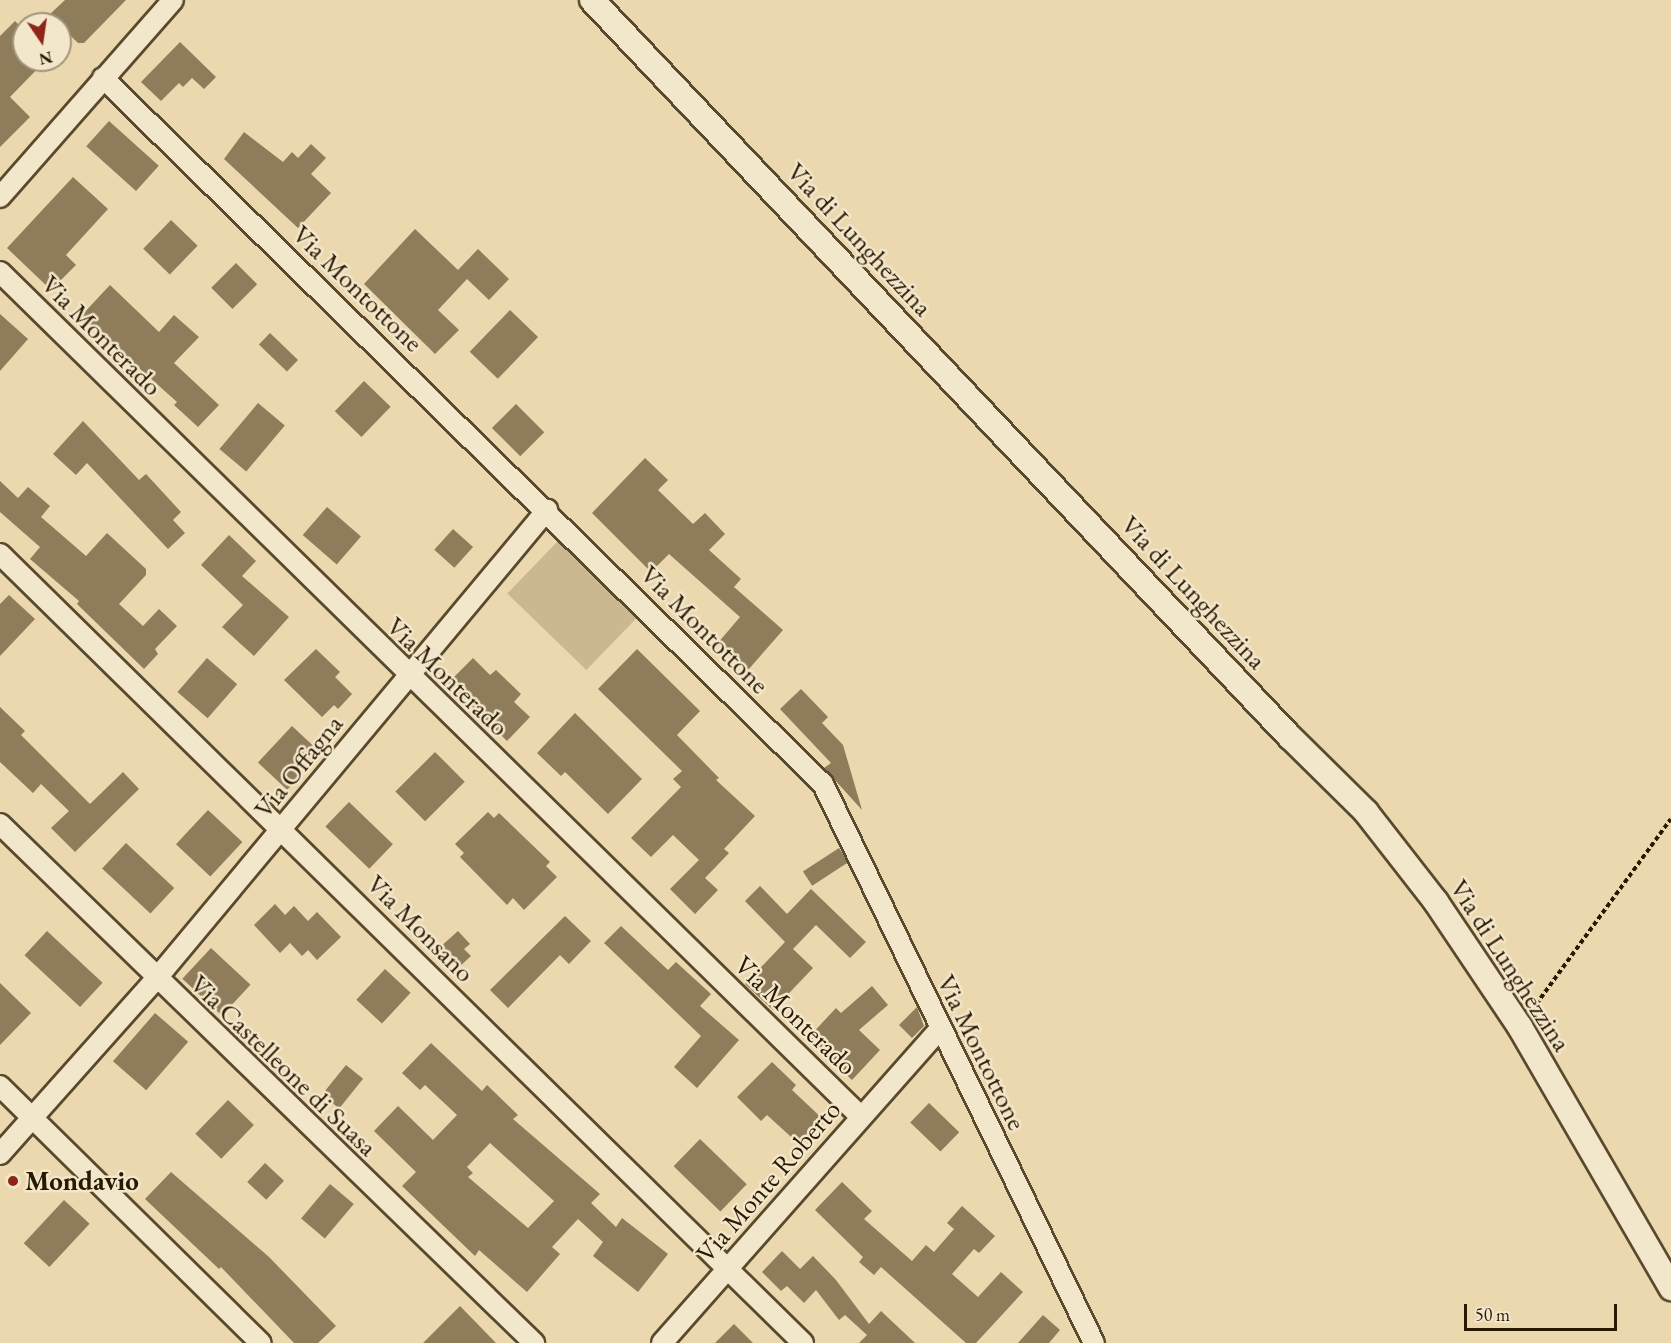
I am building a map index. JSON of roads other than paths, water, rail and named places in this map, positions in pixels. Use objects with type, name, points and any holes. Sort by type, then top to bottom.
[{"type":"street","points":[[0,197],[173,0]]},
{"type":"street","name":"Via di Lunghezzina","points":[[592,0],[1290,737],[1366,812],[1436,902],[1520,1027],[1671,1288]]},
{"type":"street","name":"Via Montottone","points":[[103,78],[547,510],[823,784],[1094,1343]]},
{"type":"street","name":"Via Monterado","points":[[0,272],[860,1116]]},
{"type":"street","name":"Via Offagna","points":[[0,1154],[156,979],[547,510]]},
{"type":"street","name":"Via Monsano","points":[[0,554],[803,1343]]},
{"type":"street","name":"Via Castelleone di Suasa","points":[[0,824],[156,979],[534,1343]]},
{"type":"street","name":"Via Monte Roberto","points":[[662,1343],[860,1116],[940,1029]]},
{"type":"street","points":[[0,1086],[69,1150],[261,1343]]},
{"type":"place","name":"Mondavio","points":[[13,1181]]}]
